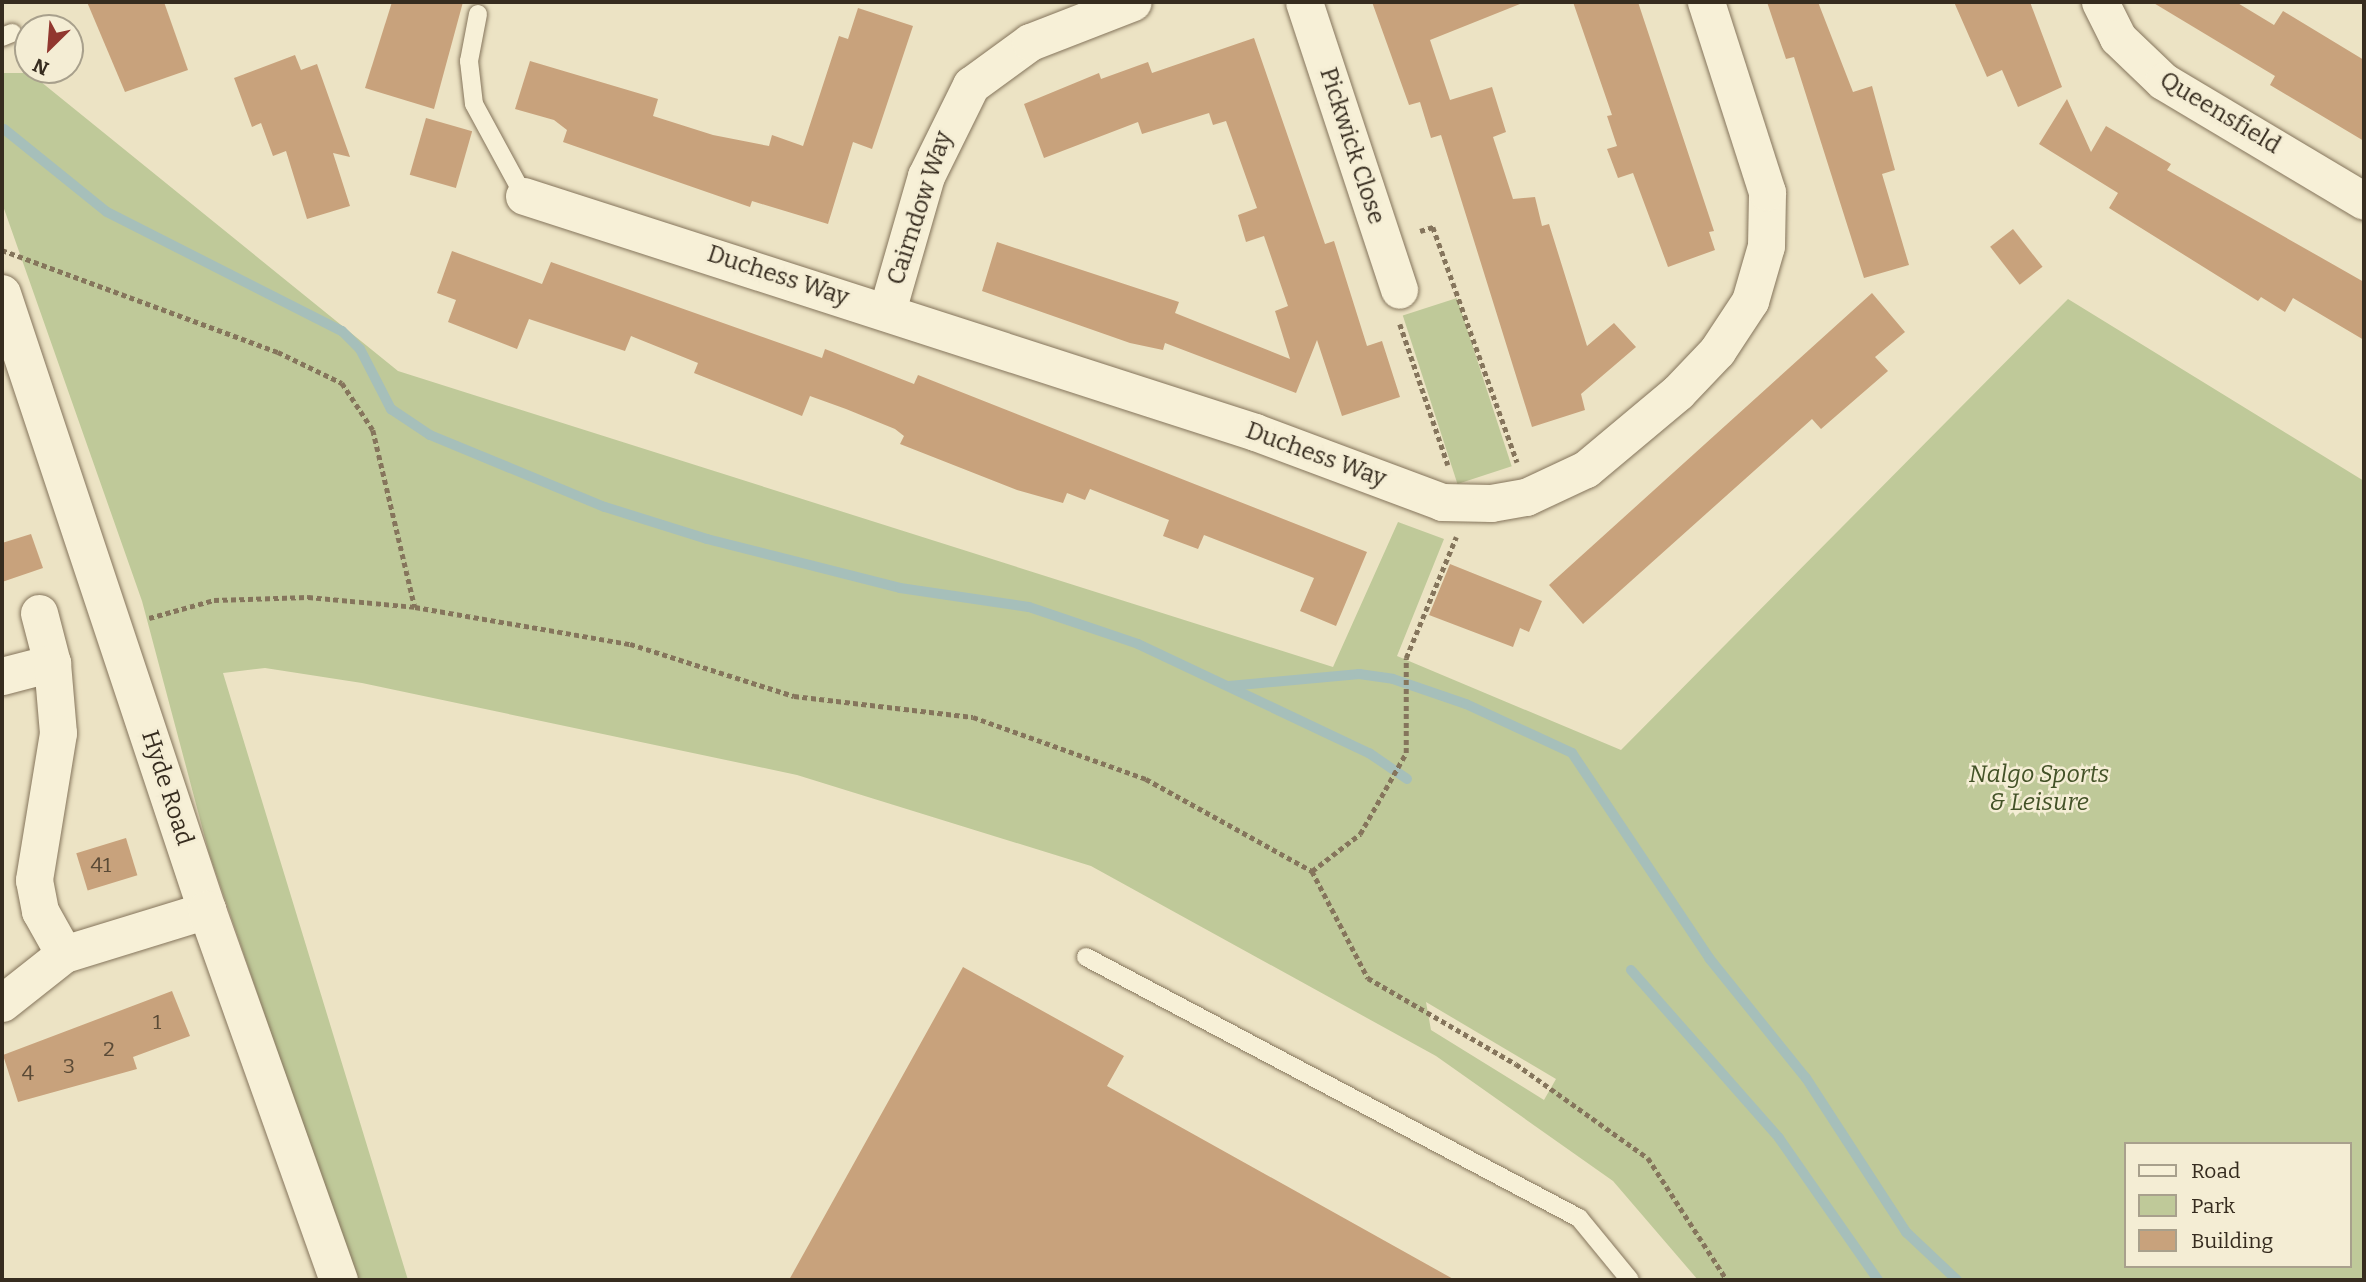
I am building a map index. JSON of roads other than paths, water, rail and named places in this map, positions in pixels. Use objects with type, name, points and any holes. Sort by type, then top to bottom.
[{"type":"main road","name":"Hyde Road","points":[[2,294],[207,910],[339,1280]]},
{"type":"street","name":"Cairndow Way","points":[[887,311],[926,176],[971,85],[1030,42],[1133,2]]},
{"type":"street","name":"Pickwick Close","points":[[1304,2],[1399,290]]},
{"type":"street","name":"Duchess Way","points":[[524,196],[887,311],[1442,502],[1491,503],[1529,496],[1586,469],[1678,392],[1740,323],[1761,272],[1767,192],[1706,2]]},
{"type":"street","name":"Queensfield","points":[[2100,2],[2118,38],[2163,81],[2364,201]]},
{"type":"street","points":[[39,613],[52,663],[58,733],[34,880],[40,911],[64,954]]},
{"type":"street","points":[[2,676],[52,663]]},
{"type":"street","points":[[2,1003],[64,954],[207,910]]},
{"type":"lane","points":[[478,14],[469,61],[474,104],[524,196]]},
{"type":"lane","points":[[1086,957],[1579,1218],[1630,1280]]},
{"type":"waterway","points":[[4,129],[107,212],[342,331],[360,349],[391,409],[430,435],[605,507],[707,539],[900,588],[1029,607],[1138,644],[1369,753],[1407,779]]},
{"type":"waterway","points":[[1229,686],[1359,674],[1393,679],[1466,704],[1572,753],[1709,958],[1806,1078],[1906,1232],[1957,1280]]},
{"type":"waterway","points":[[1631,970],[1779,1138],[1878,1280]]},
{"type":"park label","name":"Nalgo Sports & Leisure","points":[[2039,789]]}]
